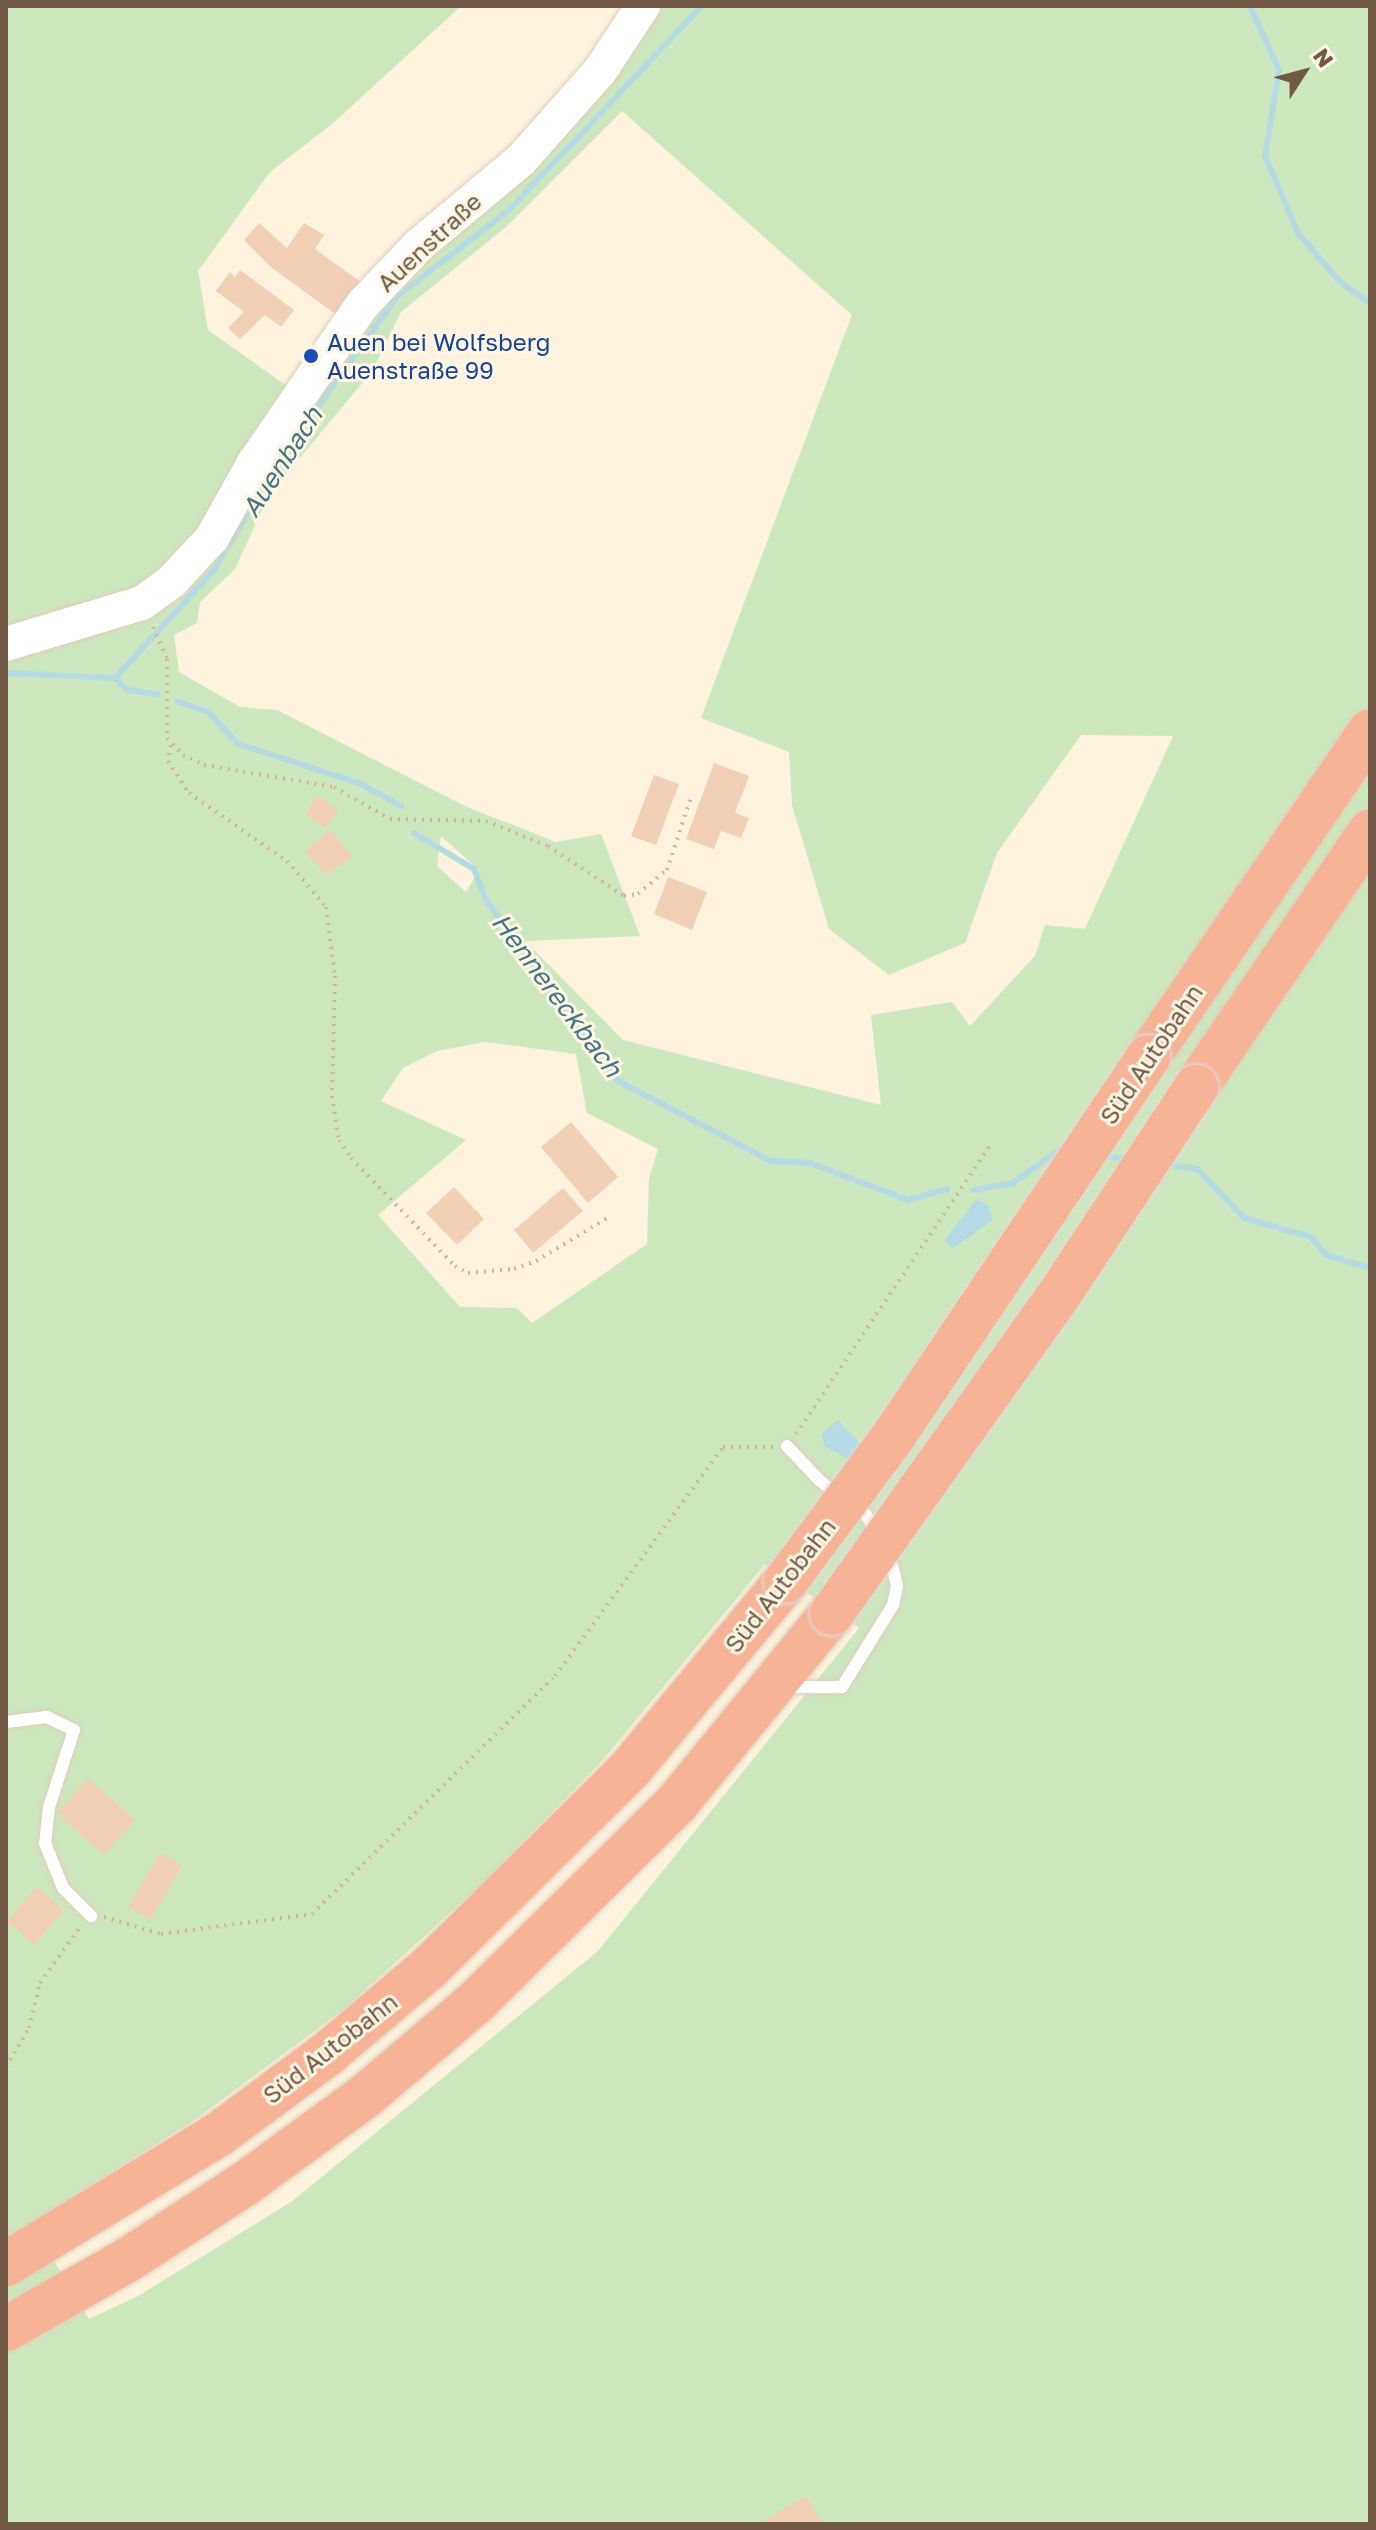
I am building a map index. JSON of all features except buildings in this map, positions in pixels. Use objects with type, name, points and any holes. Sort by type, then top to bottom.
[{"type":"highway","name":"Süd Autobahn","points":[[23,2255],[219,2134],[327,2054],[430,1967],[630,1769],[786,1581],[895,1434],[1370,731]]},
{"type":"highway","points":[[6,2329],[44,2309],[246,2183],[364,2097],[475,2003],[676,1804],[832,1613],[1057,1298],[1370,832]]},
{"type":"street","name":"Auenstraße","points":[[6,644],[142,603],[172,581],[212,538],[254,463],[363,304],[419,245],[521,160],[600,71],[643,6]]},
{"type":"lane","points":[[774,1687],[842,1687],[881,1627],[897,1586],[889,1551],[866,1515],[820,1481],[787,1446]]},
{"type":"lane","points":[[6,1722],[47,1717],[74,1730],[49,1807],[45,1843],[63,1888],[91,1916]]},
{"type":"path","points":[[148,617],[163,649],[169,672],[165,730],[171,745],[168,761],[189,793],[287,861],[326,907],[335,976],[332,1096],[339,1140],[351,1158],[455,1266],[468,1273],[499,1272],[536,1261],[609,1217]]},
{"type":"path","points":[[171,745],[218,769],[334,787],[390,819],[486,821],[548,846],[624,896],[638,894],[667,870],[690,800]]},
{"type":"path","points":[[6,2067],[29,2028],[40,1983],[65,1942],[91,1916],[161,1934],[312,1914],[555,1676],[723,1447],[787,1446],[874,1326],[989,1147]]},
{"type":"green space","points":[[6,6],[461,6],[332,124],[270,172],[198,271],[208,330],[308,401],[379,302],[651,6],[1370,6],[1370,2524],[6,2524]],"holes":[[[622,111],[852,315],[701,718],[789,752],[792,805],[829,929],[889,975],[965,943],[997,853],[1081,735],[1173,736],[1085,929],[1045,925],[1035,956],[970,1026],[952,1002],[871,1015],[881,1105],[623,1040],[525,941],[640,936],[601,834],[556,842],[467,807],[277,710],[240,707],[179,672],[174,635],[197,623],[200,602],[235,569],[269,495],[373,370],[401,312],[506,227]],[[441,836],[479,870],[466,892],[437,866]],[[485,1042],[576,1054],[587,1113],[658,1149],[649,1179],[647,1244],[532,1323],[517,1308],[460,1307],[378,1215],[466,1140],[381,1101],[403,1068],[437,1051]],[[765,1564],[859,1628],[598,1951],[291,2202],[138,2296],[89,2319],[31,2223],[193,2121],[343,2010],[483,1883],[602,1761]]]},
{"type":"water","points":[[977,1199],[988,1206],[993,1220],[952,1249],[944,1240]]},
{"type":"water","points":[[838,1420],[863,1446],[851,1460],[824,1446],[822,1434]]},
{"type":"waterway","name":"Auenbach","points":[[6,673],[115,678],[214,570],[282,456],[398,296],[510,209],[702,6]]},
{"type":"waterway","points":[[1250,6],[1279,70],[1265,156],[1298,233],[1340,282],[1370,303]]},
{"type":"waterway","name":"Hennereckbach","points":[[115,678],[128,690],[158,694]]},
{"type":"waterway","name":"Hennereckbach","points":[[178,702],[208,712],[238,744],[359,783],[401,806]]},
{"type":"waterway","name":"Hennereckbach","points":[[414,833],[474,869],[486,900],[618,1081],[771,1161],[810,1163],[908,1200],[947,1189]]},
{"type":"waterway","name":"Hennereckbach","points":[[974,1190],[1013,1183],[1059,1150],[1066,1151]]},
{"type":"waterway","name":"Hennereckbach","points":[[1101,1156],[1130,1159]]},
{"type":"waterway","name":"Hennereckbach","points":[[1165,1164],[1197,1169],[1244,1218],[1311,1237],[1326,1255],[1370,1268]]},
{"type":"place","name":"Auen bei Wolfsberg Auenstraße 99","points":[[311,356]]}]
